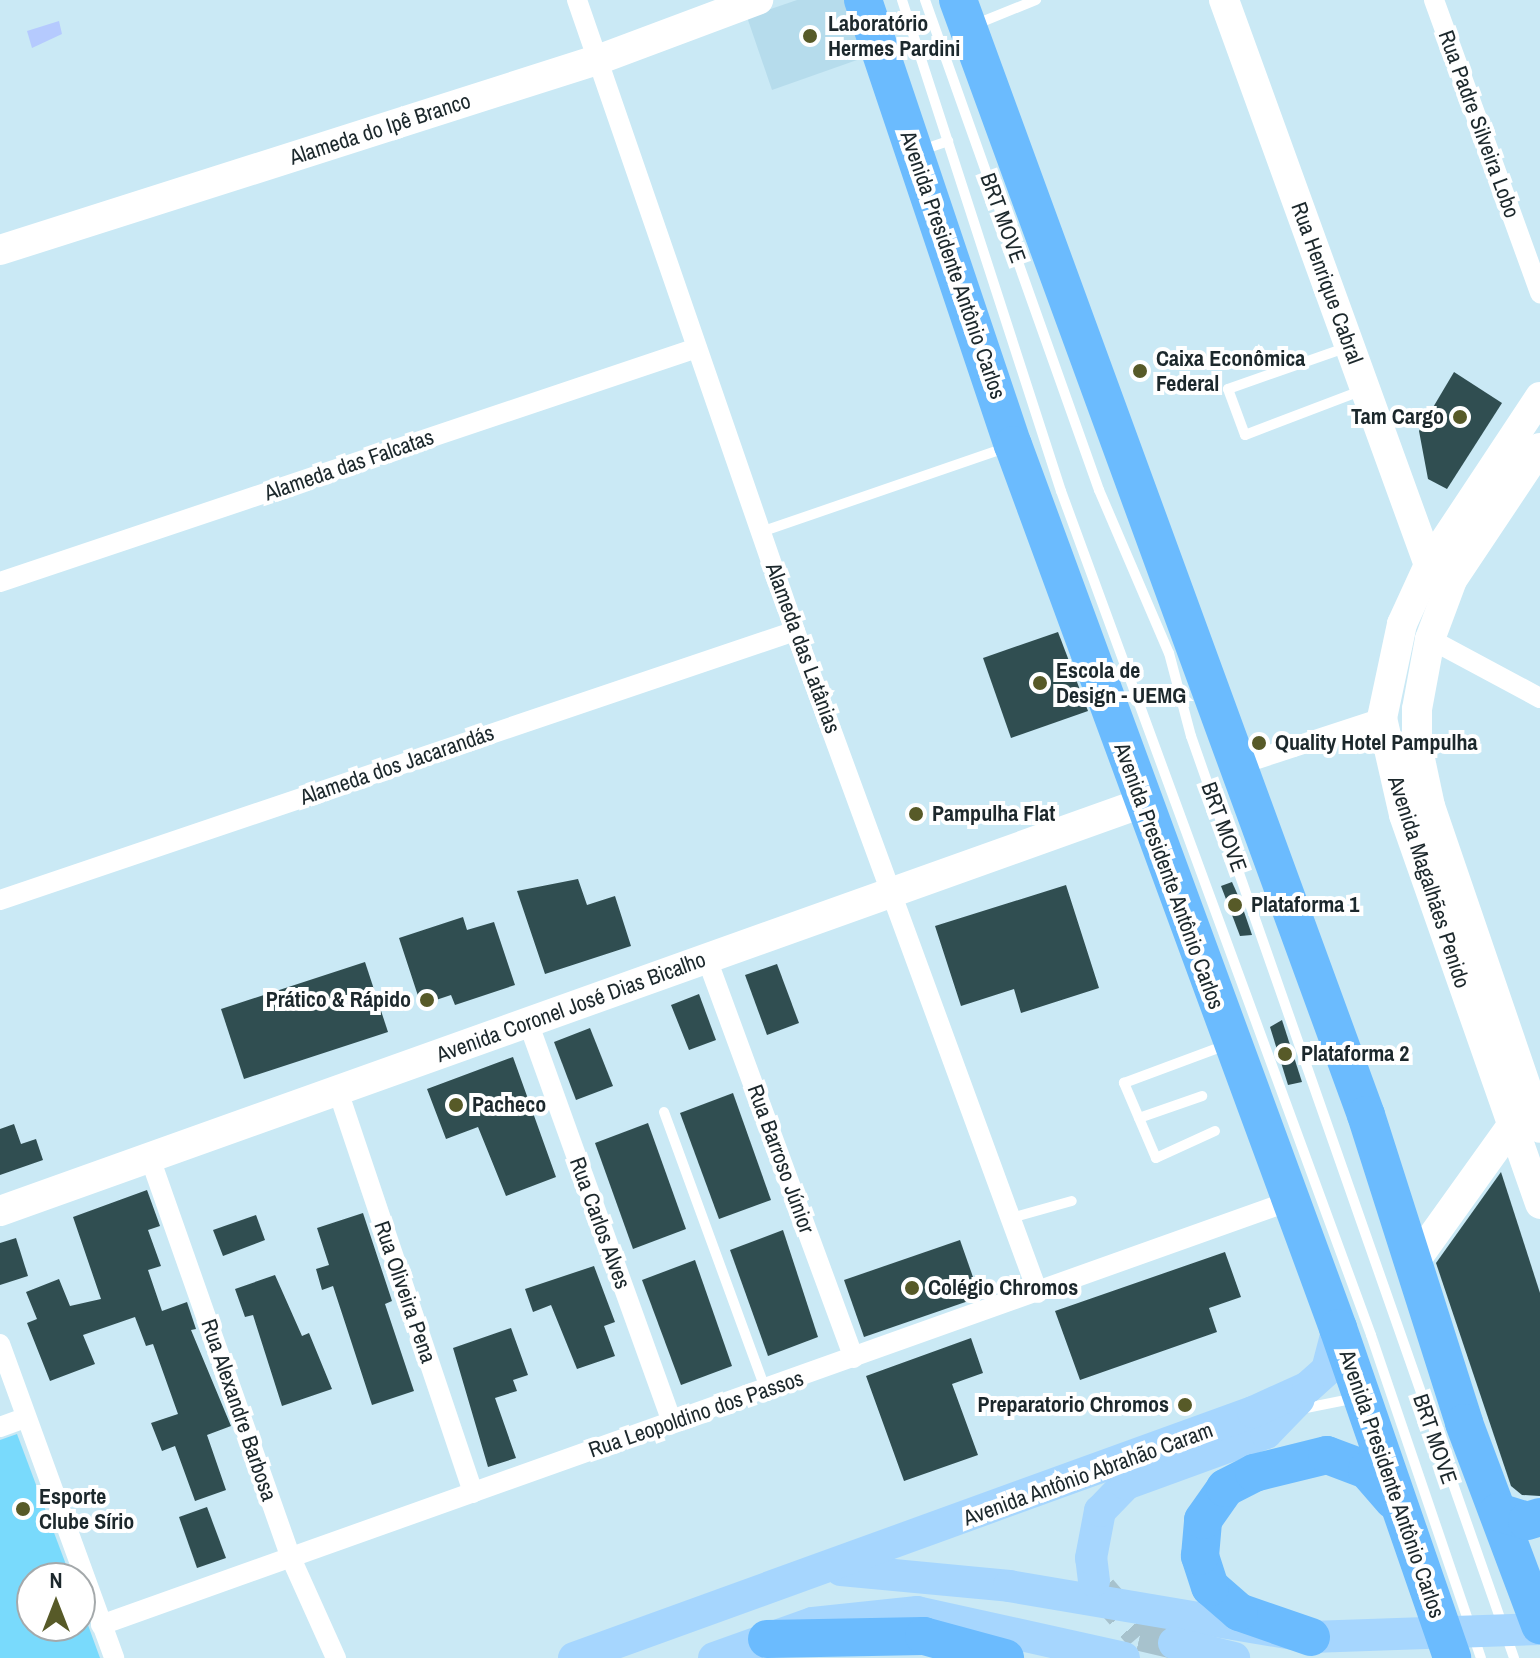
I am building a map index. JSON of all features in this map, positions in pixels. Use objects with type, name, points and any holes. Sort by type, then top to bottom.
[{"type":"highway","name":"Avenida Presidente Antônio Carlos","points":[[863,0],[931,147],[1013,445],[1142,803],[1338,1328],[1373,1386],[1394,1501],[1452,1658]]},
{"type":"highway","points":[[963,14],[1415,1261],[1464,1423],[1540,1627]]},
{"type":"highway","points":[[1311,1637],[1239,1612],[1210,1587],[1200,1556],[1203,1520],[1225,1488],[1254,1473],[1327,1455],[1367,1470],[1394,1501]]},
{"type":"highway","points":[[1498,1512],[1527,1521],[1540,1517]]},
{"type":"highway","points":[[767,1639],[924,1636],[1005,1658]]},
{"type":"main road","name":"Avenida Antônio Abrahão Caram","points":[[574,1658],[1253,1412],[1308,1387],[1327,1370],[1338,1328]]},
{"type":"main road","points":[[1094,1581],[1091,1558],[1097,1522],[1126,1484],[1266,1433],[1308,1387]]},
{"type":"main road","name":"Avenida Antônio Abrahão Caram","points":[[800,1577],[852,1568],[1009,1586],[1311,1637],[1402,1637],[1497,1649],[1540,1627]]},
{"type":"main road","points":[[714,1658],[813,1623],[917,1612],[998,1626],[1124,1658]]},
{"type":"main road","points":[[1174,1643],[1234,1658]]},
{"type":"street","name":"Alameda das Latânias","points":[[577,0],[600,59],[795,631],[894,892],[1038,1293]]},
{"type":"street","name":"Alameda do Ipê Branco","points":[[0,250],[600,59],[758,0]]},
{"type":"street","name":"Rua Henrique Cabral","points":[[1224,0],[1429,565]]},
{"type":"street","name":"Rua Padre Silveira Lobo","points":[[1434,0],[1540,293]]},
{"type":"street","name":"Alameda das Falcatas","points":[[0,582],[697,348]]},
{"type":"street","name":"Avenida Magalhães Penido","points":[[1531,1111],[1404,815],[1382,718],[1402,624],[1429,565],[1540,397]]},
{"type":"street","name":"Avenida Magalhães Penido","points":[[1535,466],[1452,580],[1430,639],[1417,709],[1417,745],[1430,806],[1531,1111],[1540,1204]]},
{"type":"street","name":"Alameda dos Jacarandás","points":[[0,900],[795,631]]},
{"type":"street","points":[[1430,639],[1540,698]]},
{"type":"street","points":[[1236,766],[1382,718]]},
{"type":"street","name":"Avenida Coronel José Dias Bicalho","points":[[0,1211],[1142,803]]},
{"type":"street","name":"Rua Barroso Júnior","points":[[707,959],[854,1358]]},
{"type":"street","name":"Rua Carlos Alves","points":[[528,1022],[672,1423]]},
{"type":"street","name":"Rua Oliveira Pena","points":[[338,1091],[473,1493]]},
{"type":"street","points":[[1415,1261],[1531,1111]]},
{"type":"street","name":"Rua Alexandre Barbosa","points":[[150,1158],[291,1558],[336,1658]]},
{"type":"street","name":"Rua Leopoldino dos Passos","points":[[101,1625],[1290,1201]]},
{"type":"street","points":[[0,1344],[114,1658]]},
{"type":"street","points":[[0,1427],[25,1418]]},
{"type":"street","points":[[1497,1649],[1540,1615]]},
{"type":"lane","name":"BRT MOVE","points":[[902,0],[931,147],[1061,491],[1373,1386],[1497,1649]]},
{"type":"lane","name":"BRT MOVE","points":[[925,0],[1099,490],[1169,653],[1191,736],[1497,1649]]},
{"type":"lane","points":[[963,14],[1036,0]]},
{"type":"lane","points":[[1350,347],[1228,389],[1245,435],[1365,389]]},
{"type":"lane","points":[[761,532],[1013,445]]},
{"type":"lane","points":[[1215,1131],[1156,1158],[1124,1083],[1231,1043]]},
{"type":"lane","points":[[1139,1118],[1202,1096]]},
{"type":"lane","points":[[664,1112],[766,1390]]},
{"type":"lane","points":[[1011,1218],[1072,1201]]},
{"type":"lane","points":[[1253,1412],[1287,1412],[1373,1386]]},
{"type":"shaded area","name":"Laboratório Hermes Pardini","points":[[797,0],[855,0],[874,54],[772,90],[747,17]]},
{"type":"shaded area","points":[[59,21],[62,34],[32,48],[27,31]]},
{"type":"shaded area","name":"Esporte Clube Sírio","points":[[17,1434],[65,1562],[16,1562],[16,1642],[94,1642],[100,1658],[0,1658],[0,1440]]},
{"type":"building","name":"Tam Cargo","points":[[1454,372],[1502,403],[1447,489],[1428,479],[1419,431]]},
{"type":"building","name":"Escola de Design - UEMG","points":[[1058,632],[1088,711],[1011,738],[983,658]]},
{"type":"building","points":[[578,879],[587,905],[615,896],[631,946],[545,974],[517,891]]},
{"type":"building","name":"Plataforma 1","points":[[1232,882],[1252,935],[1240,936],[1221,886]]},
{"type":"building","points":[[1066,885],[1099,988],[1021,1013],[1014,989],[961,1006],[935,926]]},
{"type":"building","points":[[463,917],[467,930],[494,922],[515,985],[455,1005],[451,995],[421,1005],[399,938]]},
{"type":"building","points":[[365,962],[388,1032],[244,1079],[221,1009]]},
{"type":"building","points":[[777,964],[799,1023],[767,1035],[745,975]]},
{"type":"building","points":[[699,994],[716,1040],[689,1050],[671,1005]]},
{"type":"building","name":"Plataforma 2","points":[[1282,1020],[1302,1082],[1288,1085],[1270,1027]]},
{"type":"building","points":[[590,1028],[613,1086],[576,1100],[554,1042]]},
{"type":"building","points":[[513,1057],[556,1177],[506,1196],[478,1127],[446,1139],[427,1089]]},
{"type":"building","points":[[733,1093],[771,1200],[719,1219],[680,1113]]},
{"type":"building","points":[[648,1123],[686,1229],[633,1249],[595,1143]]},
{"type":"building","points":[[14,1124],[21,1144],[36,1139],[43,1160],[0,1175],[0,1129]]},
{"type":"building","points":[[1501,1172],[1540,1293],[1540,1496],[1522,1495],[1511,1486],[1436,1263]]},
{"type":"building","points":[[147,1190],[160,1226],[148,1230],[161,1266],[148,1270],[162,1311],[187,1302],[196,1329],[191,1330],[231,1426],[207,1435],[226,1490],[195,1501],[175,1446],[162,1451],[151,1423],[178,1414],[153,1344],[146,1346],[135,1317],[83,1335],[95,1364],[50,1381],[27,1323],[37,1319],[26,1292],[59,1279],[70,1306],[101,1299],[73,1217]]},
{"type":"building","points":[[363,1213],[392,1301],[385,1304],[414,1391],[372,1405],[333,1286],[322,1290],[316,1269],[329,1265],[317,1228]]},
{"type":"building","points":[[256,1215],[265,1240],[223,1256],[213,1230]]},
{"type":"building","points":[[783,1230],[818,1337],[768,1356],[730,1250]]},
{"type":"building","points":[[16,1238],[28,1276],[0,1285],[0,1243]]},
{"type":"building","name":"Colégio Chromos","points":[[960,1240],[980,1297],[864,1337],[844,1280]]},
{"type":"building","points":[[1225,1252],[1241,1297],[1209,1308],[1217,1332],[1080,1380],[1055,1311]]},
{"type":"building","points":[[695,1260],[732,1366],[681,1385],[642,1280]]},
{"type":"building","points":[[594,1266],[615,1322],[604,1326],[615,1356],[577,1369],[551,1305],[533,1312],[525,1289]]},
{"type":"building","points":[[275,1275],[302,1336],[309,1333],[332,1389],[282,1406],[253,1315],[245,1317],[235,1289]]},
{"type":"building","points":[[511,1328],[528,1375],[513,1380],[517,1391],[495,1398],[516,1458],[488,1467],[453,1348]]},
{"type":"building","points":[[971,1338],[983,1373],[952,1384],[978,1455],[904,1481],[866,1376]]},
{"type":"building","points":[[207,1507],[226,1558],[197,1568],[179,1517]]},
{"type":"tunnel","points":[[1101,1590],[1140,1635],[1174,1643]]},
{"type":"place","name":"Laboratório Hermes Pardini","points":[[810,36]]},
{"type":"place","name":"Caixa Econômica Federal","points":[[1140,371]]},
{"type":"place","name":"Tam Cargo","points":[[1460,417]]},
{"type":"place","name":"Escola de Design - UEMG","points":[[1040,683]]},
{"type":"place","name":"Quality Hotel Pampulha","points":[[1259,743]]},
{"type":"place","name":"Pampulha Flat","points":[[916,814]]},
{"type":"place","name":"Plataforma 1","points":[[1235,905]]},
{"type":"place","name":"Prático & Rápido","points":[[427,1000]]},
{"type":"place","name":"Plataforma 2","points":[[1285,1054]]},
{"type":"place","name":"Pacheco","points":[[456,1105]]},
{"type":"place","name":"Colégio Chromos","points":[[912,1288]]},
{"type":"place","name":"Preparatorio Chromos","points":[[1185,1405]]},
{"type":"place","name":"Esporte Clube Sírio","points":[[23,1509]]}]
